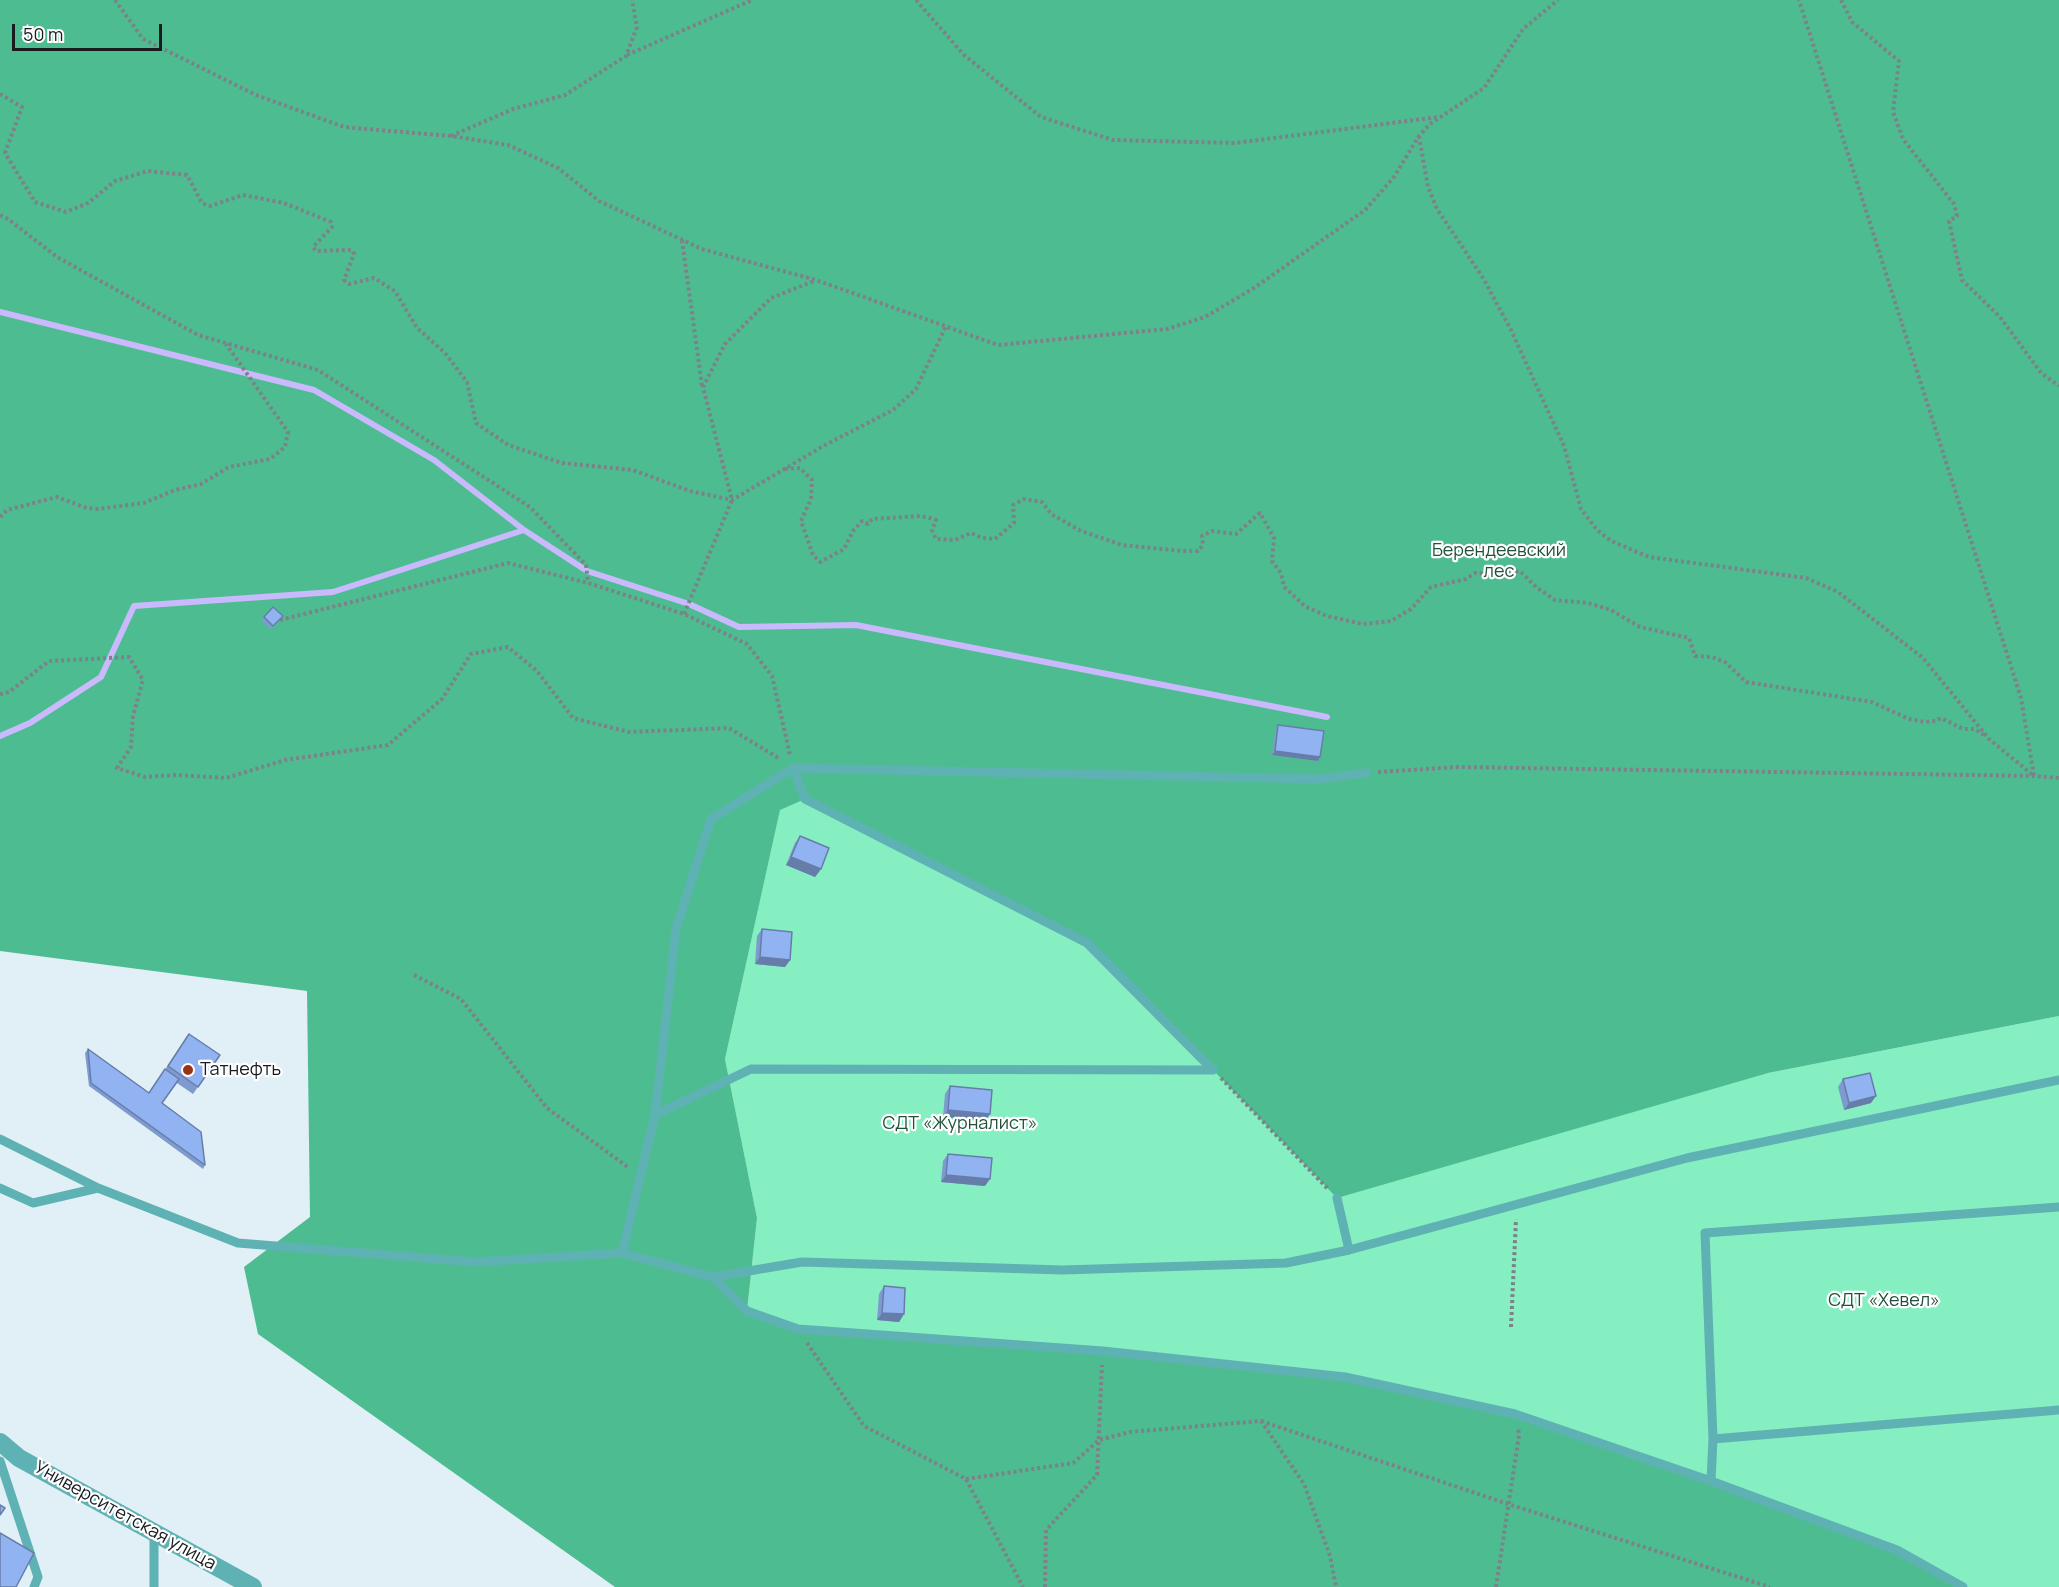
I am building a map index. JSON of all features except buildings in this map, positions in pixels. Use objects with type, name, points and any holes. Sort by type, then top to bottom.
[{"type":"street","name":"Университетская улица","points":[[0,1442],[19,1458],[253,1587]]},
{"type":"lane","points":[[793,768],[805,799],[1087,943],[1213,1070]]},
{"type":"lane","points":[[622,1253],[655,1115],[676,929],[711,819],[793,768],[1318,779],[1366,773]]},
{"type":"lane","points":[[655,1115],[751,1069],[1213,1070]]},
{"type":"lane","points":[[0,1139],[98,1188],[238,1243],[475,1262],[622,1253],[713,1277],[802,1262],[1063,1270],[1286,1263],[1349,1250],[1687,1158],[2059,1080]]},
{"type":"lane","points":[[0,1188],[33,1203],[98,1188]]},
{"type":"lane","points":[[1337,1198],[1349,1250]]},
{"type":"lane","points":[[1711,1481],[1713,1440],[1705,1233],[2059,1207]]},
{"type":"lane","points":[[713,1277],[747,1311],[798,1329],[1103,1351],[1345,1377],[1515,1414],[1711,1481],[1897,1550],[1963,1587]]},
{"type":"lane","points":[[1713,1440],[2059,1410]]},
{"type":"lane","points":[[0,1461],[38,1577],[34,1587]]},
{"type":"lane","points":[[154,1532],[154,1587]]},
{"type":"path","points":[[115,0],[143,39],[256,95],[344,128],[451,136],[508,145],[558,168],[599,201],[702,249],[816,280],[998,345],[1167,328],[1205,317],[1254,288],[1365,210],[1394,177],[1419,136],[1441,117],[1484,88],[1523,28],[1555,1]]},
{"type":"path","points":[[626,56],[637,27],[632,0]]},
{"type":"path","points":[[451,136],[513,109],[565,94],[626,56],[752,0]]},
{"type":"path","points":[[916,0],[964,55],[1041,117],[1113,140],[1235,143],[1441,117]]},
{"type":"path","points":[[1799,0],[2021,698],[2034,776]]},
{"type":"path","points":[[1841,0],[1852,21],[1899,61],[1893,112],[1903,140],[1954,204],[1957,216],[1949,221],[1962,280],[2000,317],[2041,373],[2059,386]]},
{"type":"path","points":[[0,94],[22,106],[5,153],[35,202],[66,212],[88,203],[115,182],[148,171],[187,175],[202,203],[210,206],[243,195],[284,203],[331,222],[332,227],[313,247],[316,251],[352,250],[354,254],[344,280],[349,284],[374,278],[395,291],[417,328],[445,353],[467,382],[476,423],[507,445],[561,464],[633,470],[690,491],[732,500]]},
{"type":"path","points":[[1419,136],[1428,187],[1437,209],[1483,278],[1511,330],[1564,446],[1581,509],[1597,530],[1611,541],[1649,557],[1806,578],[1838,592],[1923,658],[1989,739]]},
{"type":"path","points":[[0,215],[57,257],[198,335],[318,370],[530,507],[586,565],[588,583]]},
{"type":"path","points":[[682,240],[702,387],[732,500]]},
{"type":"path","points":[[702,387],[726,344],[771,298],[816,280]]},
{"type":"path","points":[[684,614],[732,500],[825,445],[893,410],[916,388],[945,326]]},
{"type":"path","points":[[0,517],[7,510],[57,497],[87,508],[97,509],[144,503],[175,490],[201,484],[229,467],[270,459],[285,447],[288,432],[225,342]]},
{"type":"path","points":[[785,469],[800,468],[812,480],[811,499],[801,521],[813,555],[820,562],[844,549],[853,531],[862,521],[868,524],[872,519],[920,516],[936,520],[932,530],[936,539],[955,540],[971,533],[982,538],[995,539],[1014,523],[1013,505],[1024,499],[1042,502],[1051,514],[1081,531],[1122,545],[1183,551],[1198,550],[1203,545],[1202,536],[1212,531],[1236,534],[1260,513],[1274,538],[1272,561],[1281,573],[1284,587],[1306,607],[1327,616],[1364,624],[1391,621],[1411,609],[1431,587],[1466,579],[1475,573],[1494,574],[1520,571],[1536,587],[1555,600],[1588,603],[1611,610],[1640,627],[1689,638],[1695,656],[1712,657],[1725,662],[1746,681],[1872,702],[1909,719],[1924,722],[1941,718],[1963,729],[1975,729],[2034,776]]},
{"type":"path","points":[[280,620],[508,563],[588,583],[684,614],[747,644],[772,676],[793,768]]},
{"type":"path","points":[[0,694],[9,692],[49,661],[90,657],[129,657],[143,680],[133,716],[131,747],[117,768],[145,777],[176,775],[226,778],[285,760],[388,745],[442,699],[471,654],[508,646],[537,671],[573,718],[629,732],[729,728],[793,768]]},
{"type":"path","points":[[1366,773],[1458,767],[2059,778]]},
{"type":"path","points":[[414,975],[461,999],[548,1108],[641,1178]]},
{"type":"path","points":[[1213,1070],[1337,1198]]},
{"type":"path","points":[[1511,1327],[1516,1206]]},
{"type":"path","points":[[798,1329],[864,1426],[966,1479],[1023,1587]]},
{"type":"path","points":[[1045,1587],[1046,1530],[1097,1474],[1103,1351]]},
{"type":"path","points":[[1496,1587],[1519,1435],[1515,1414]]},
{"type":"path","points":[[966,1479],[1073,1463],[1099,1440],[1130,1432],[1261,1421],[1508,1504],[1770,1587]]},
{"type":"path","points":[[1261,1421],[1304,1484],[1330,1556],[1336,1587]]},
{"type":"green space","name":"Берендеевский лес","points":[[0,0],[2059,0],[2059,1016],[1768,1073],[1337,1198],[1087,943],[805,799],[780,810],[725,1059],[757,1218],[747,1311],[798,1329],[1103,1351],[1345,1377],[1515,1414],[1897,1550],[1963,1587],[615,1587],[258,1334],[244,1267],[310,1217],[307,991],[0,951]]},
{"type":"green space","points":[[805,799],[1768,1073],[2059,1016],[2059,1587],[1963,1587],[798,1329],[747,1311],[757,1218],[725,1059],[780,809]]},
{"type":"waterway","points":[[0,312],[314,390],[434,460],[524,530],[587,571],[689,604],[739,627],[856,625],[1327,717]]},
{"type":"waterway","points":[[0,736],[30,723],[101,677],[134,606],[333,592],[524,530]]},
{"type":"place","name":"Татнефть","points":[[188,1070]]},
{"type":"park label","name":"СДТ «Журналист»","points":[[960,1124]]},
{"type":"park label","name":"СДТ «Хевел»","points":[[1884,1301]]}]
